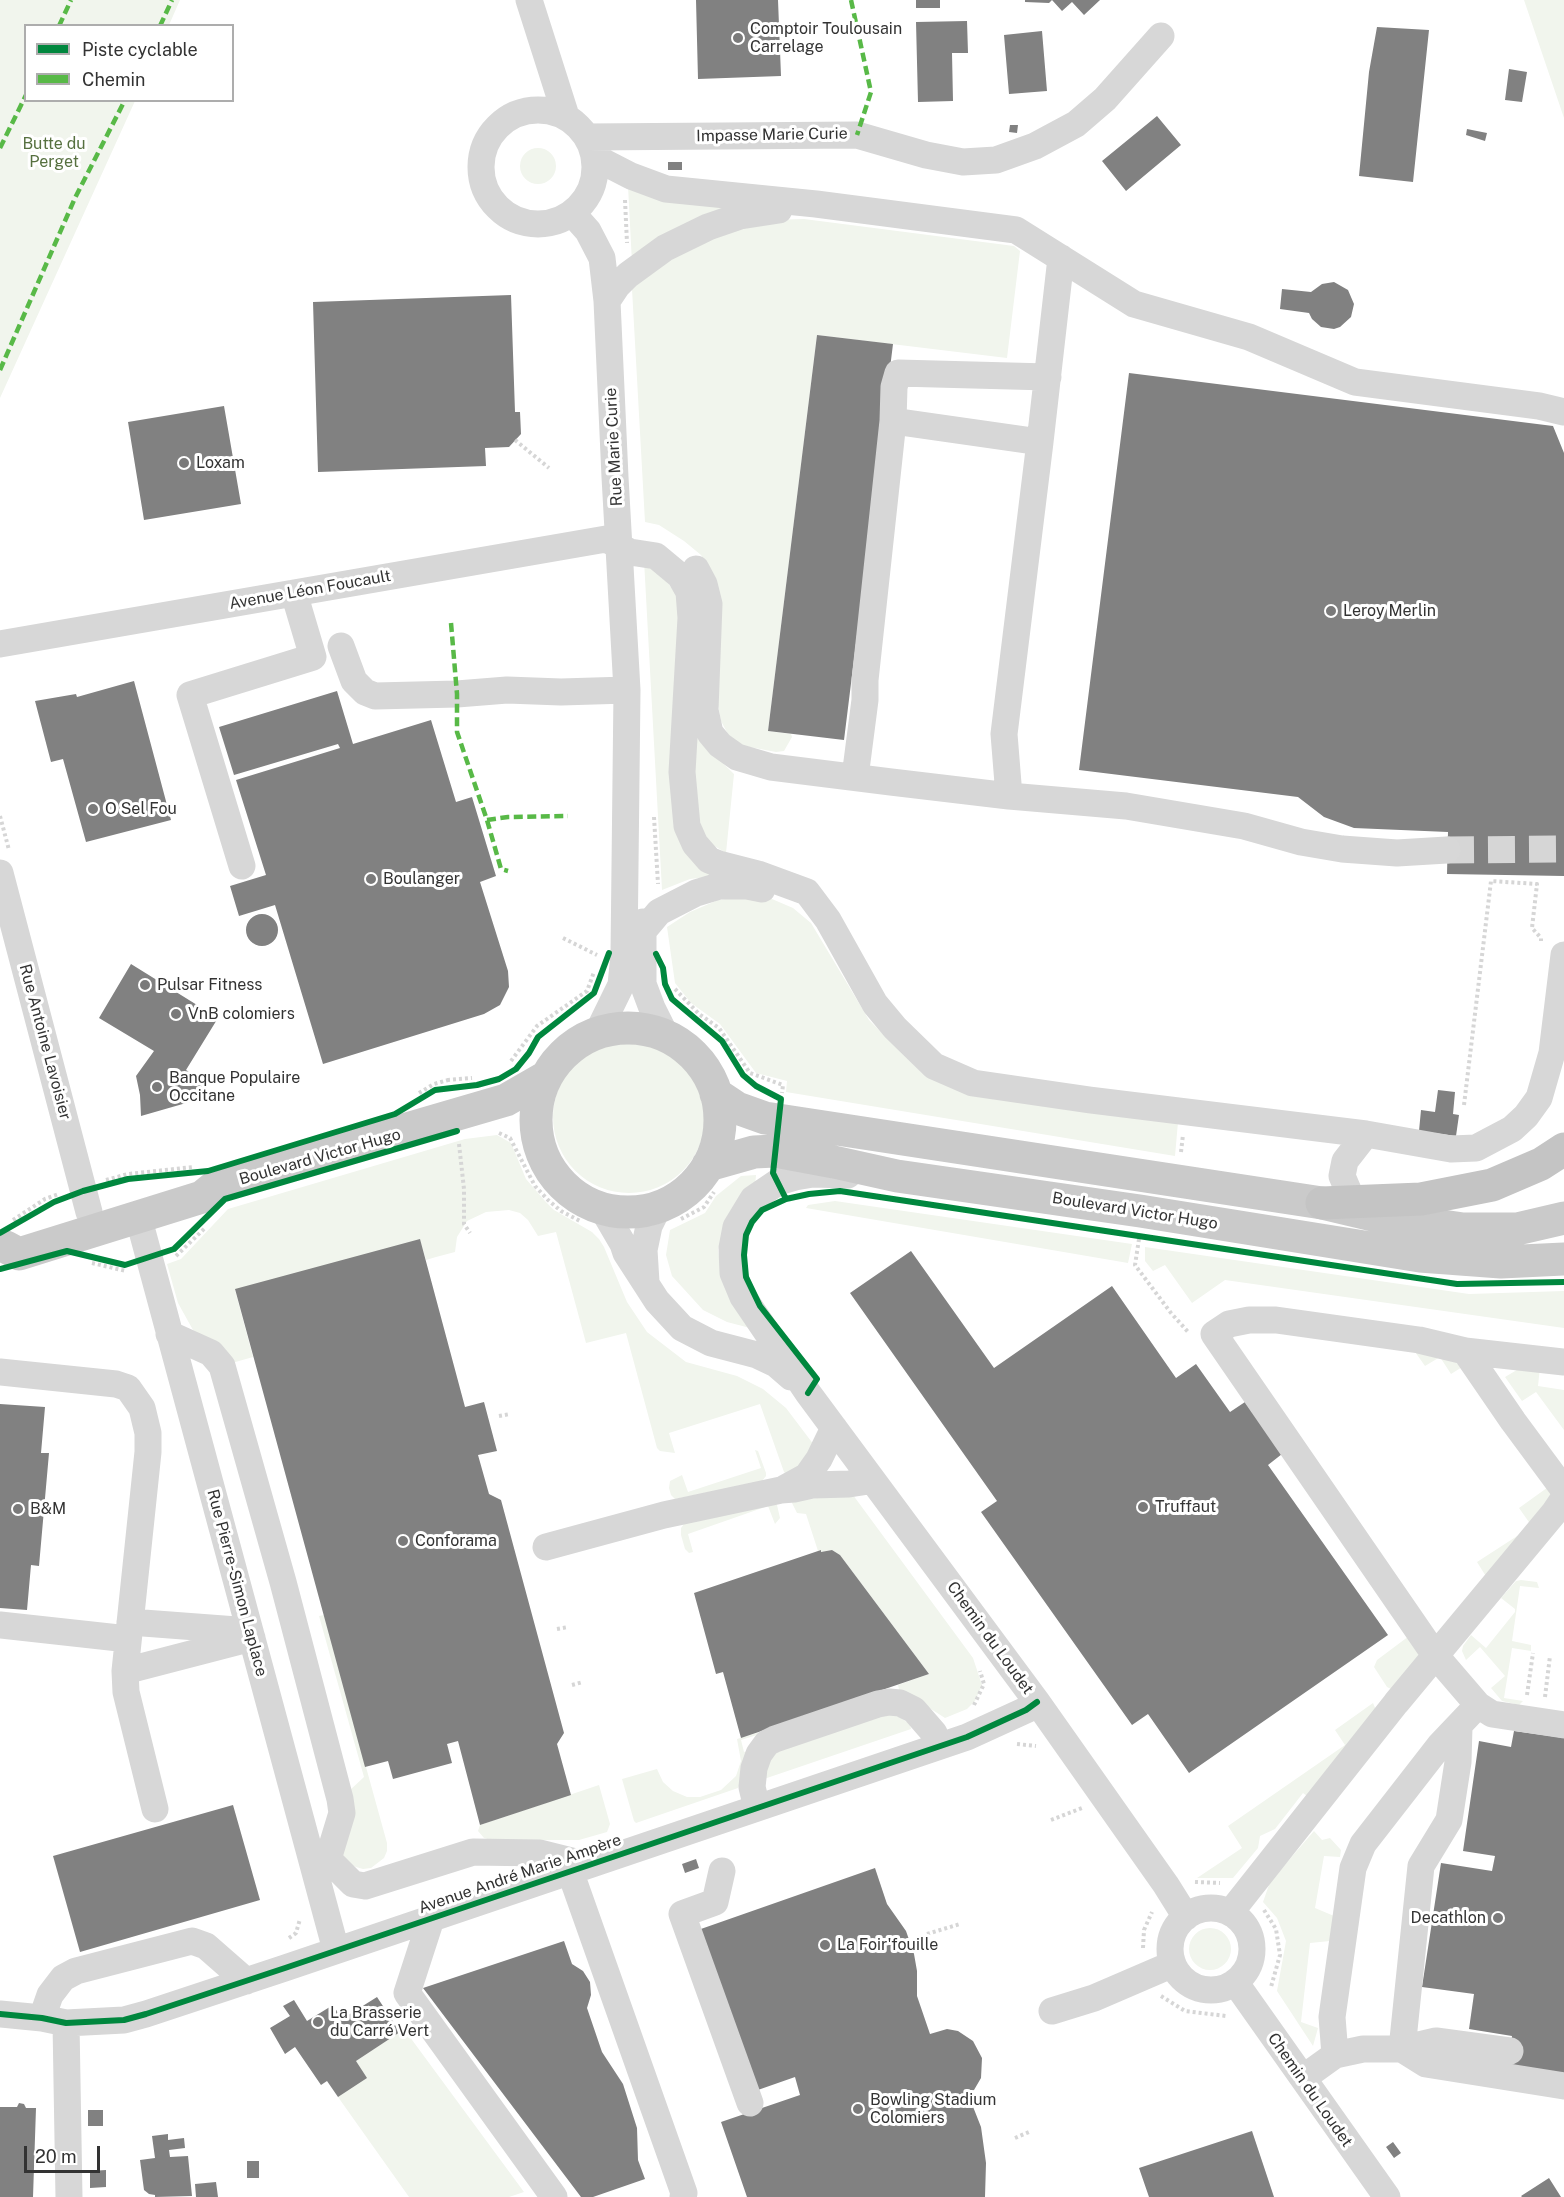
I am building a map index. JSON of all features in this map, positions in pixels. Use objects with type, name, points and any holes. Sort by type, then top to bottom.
[{"type":"highway","points":[[1346,1206],[1420,1199],[1492,1185],[1541,1164],[1564,1149]]},
{"type":"main road","points":[[675,1023],[683,1046],[698,1060],[709,1076],[716,1095],[719,1131],[708,1165],[679,1197],[660,1206],[631,1212],[602,1208],[583,1200],[553,1173],[543,1155],[537,1136],[537,1106],[546,1077],[555,1062],[568,1049],[598,1032],[675,1023]]},
{"type":"main road","name":"Boulevard Victor Hugo","points":[[207,1178],[202,1197],[18,1254],[6,1241],[86,1202],[197,1182],[207,1178],[506,1100],[546,1077]]},
{"type":"main road","points":[[716,1095],[737,1108],[765,1118],[775,1107],[1346,1206],[1380,1217],[1463,1229],[1517,1228],[1564,1218]]},
{"type":"main road","name":"Boulevard Victor Hugo","points":[[454,1113],[499,1116],[520,1123],[537,1136]]},
{"type":"main road","name":"Boulevard Victor Hugo","points":[[708,1165],[754,1152],[775,1151],[897,1176],[1140,1211],[1420,1256],[1501,1262],[1564,1259]]},
{"type":"street","points":[[529,0],[566,117]]},
{"type":"street","name":"Impasse Marie Curie","points":[[590,147],[857,135],[963,162],[996,160],[1035,146],[1076,124],[1105,99],[1161,36]]},
{"type":"street","points":[[533,109],[550,110],[566,117],[578,125],[590,147],[595,173],[591,188],[583,202],[562,219],[544,224],[526,223],[515,219],[500,210],[489,198],[482,182],[480,166],[483,149],[491,134],[502,121],[516,113],[533,109]]},
{"type":"street","points":[[590,147],[631,176],[666,189],[816,204],[1016,230],[1134,304],[1249,336],[1354,382],[1539,406],[1564,412]]},
{"type":"street","points":[[608,301],[617,286],[638,267],[665,248],[708,227],[740,216],[816,204]]},
{"type":"street","name":"Rue Marie Curie","points":[[572,213],[588,231],[602,258],[608,301],[618,546],[627,690],[624,954],[621,985],[598,1032]]},
{"type":"street","points":[[1009,796],[1004,734],[1061,258]]},
{"type":"street","points":[[855,777],[893,421],[894,387],[898,372],[1048,377]]},
{"type":"street","points":[[893,421],[1040,442]]},
{"type":"street","points":[[618,546],[633,534],[656,538],[675,546],[691,560],[704,584],[709,604],[705,710],[710,733],[720,745],[736,757],[771,767],[1009,796],[1126,806],[1245,826],[1301,843],[1342,849],[1396,853],[1447,850]]},
{"type":"street","name":"Avenue Léon Foucault","points":[[0,644],[606,538],[630,552],[656,556],[680,576],[689,592],[690,630],[682,772],[687,826],[695,844],[710,860],[807,892],[828,920],[875,1004],[895,1028],[934,1066],[973,1083],[1032,1093],[1376,1136],[1451,1149],[1476,1148],[1512,1130],[1539,1098],[1552,1053],[1552,952]]},
{"type":"street","points":[[242,866],[190,695],[313,657],[294,593]]},
{"type":"street","points":[[341,646],[354,681],[364,692],[375,696],[507,690],[561,692],[627,690]]},
{"type":"street","name":"Rue Marie Curie","points":[[627,690],[635,738],[643,850],[643,984],[652,1008],[675,1023]]},
{"type":"street","name":"Rue Antoine Lavoisier","points":[[1,882],[86,1202]]},
{"type":"street","points":[[643,931],[659,912],[674,903],[719,886],[747,886],[775,891],[798,900],[828,920]]},
{"type":"street","points":[[1346,1206],[1343,1166],[1350,1153],[1376,1136]]},
{"type":"street","name":"Chemin du Loudet","points":[[897,1176],[813,1174],[778,1182],[753,1198],[736,1227],[732,1248],[733,1273],[743,1297],[808,1393],[1037,1702],[1186,1917]]},
{"type":"street","points":[[646,1283],[644,1250],[649,1226],[660,1206]]},
{"type":"street","name":"Chemin du Loudet","points":[[602,1208],[619,1236],[626,1253],[657,1301],[682,1328],[711,1343],[757,1355],[776,1364],[808,1393]]},
{"type":"street","name":"Rue Pierre-Simon Laplace","points":[[138,1216],[251,1635],[320,1861],[336,1950]]},
{"type":"street","points":[[1564,1362],[1465,1351],[1419,1340],[1276,1320],[1249,1320],[1229,1324],[1214,1334],[1435,1655],[1478,1705],[1492,1714],[1564,1725]]},
{"type":"street","points":[[170,1334],[211,1353],[222,1366],[283,1581],[340,1799],[342,1813],[320,1861],[353,1884],[365,1886],[473,1852],[540,1853],[579,1868],[684,2193],[683,2197]]},
{"type":"street","points":[[1465,1351],[1564,1490]]},
{"type":"street","points":[[0,1372],[116,1384],[128,1388],[142,1408],[148,1433],[148,1452],[125,1671],[126,1692],[155,1809]]},
{"type":"street","points":[[781,1490],[807,1476],[819,1459],[834,1428]]},
{"type":"street","points":[[546,1547],[664,1515],[781,1490],[794,1490],[819,1484],[849,1485],[870,1477]]},
{"type":"street","points":[[1230,1913],[1435,1655],[1564,1498]]},
{"type":"street","points":[[13,1626],[251,1635]]},
{"type":"street","points":[[125,1671],[251,1635]]},
{"type":"street","points":[[757,1808],[752,1787],[754,1768],[759,1754],[767,1743],[868,1707],[889,1702],[900,1703],[914,1710],[934,1733],[939,1746]]},
{"type":"street","name":"Avenue André Marie Ampère","points":[[0,2014],[54,2020],[124,2020],[431,1919],[967,1737],[1026,1710],[1037,1702]]},
{"type":"street","points":[[1335,2055],[1332,2018],[1353,1868],[1363,1844],[1436,1751],[1478,1705]]},
{"type":"street","points":[[1402,2049],[1421,1866],[1449,1820],[1458,1762],[1459,1727]]},
{"type":"street","points":[[723,1870],[715,1902],[682,1914],[750,2103]]},
{"type":"street","points":[[1207,1908],[1230,1913],[1246,1929],[1251,1941],[1249,1964],[1243,1974],[1224,1988],[1212,1990],[1188,1983],[1179,1974],[1170,1954],[1170,1943],[1178,1924],[1196,1911],[1207,1908]]},
{"type":"street","points":[[431,1919],[407,1993],[554,2197]]},
{"type":"street","points":[[69,2197],[50,1995],[63,1978],[76,1971],[192,1941],[206,1946],[246,1981]]},
{"type":"street","points":[[1052,2012],[1094,1998],[1173,1964]]},
{"type":"street","name":"Chemin du Loudet","points":[[1235,1982],[1387,2197]]},
{"type":"street","points":[[1303,2078],[1335,2055],[1363,2049],[1402,2049],[1436,2041],[1510,2051]]},
{"type":"street","points":[[1402,2049],[1426,2064],[1564,2086]]},
{"type":"path","points":[[515,440],[549,468]]},
{"type":"path","points":[[1464,1105],[1491,881],[1537,884],[1532,928],[1552,952]]},
{"type":"path","points":[[504,1065],[513,1059],[537,1026],[587,991],[601,957],[563,938]]},
{"type":"path","points":[[576,1008],[594,993],[597,987]]},
{"type":"path","points":[[669,992],[672,999]]},
{"type":"path","points":[[675,1023],[704,1025],[722,1041],[743,1075],[749,1080]]},
{"type":"path","points":[[470,1233],[464,1224],[464,1189],[448,1080],[473,1077]]},
{"type":"path","points":[[454,1113],[477,1085]]},
{"type":"path","points":[[415,1102],[435,1090],[454,1113]]},
{"type":"path","points":[[1179,1161],[1186,1112]]},
{"type":"path","points":[[6,1241],[54,1202],[86,1202],[128,1179],[207,1178]]},
{"type":"path","points":[[90,1257],[125,1265],[174,1249],[200,1224]]},
{"type":"path","points":[[1128,1234],[1151,1237]]},
{"type":"path","points":[[1140,1235],[1136,1265],[1171,1313]]},
{"type":"path","points":[[500,1416],[510,1414]]},
{"type":"path","points":[[556,1629],[568,1627]]},
{"type":"path","points":[[1526,1700],[1533,1653]]},
{"type":"path","points":[[1544,1702],[1550,1656]]},
{"type":"path","points":[[572,1685],[583,1682]]},
{"type":"path","points":[[1051,1820],[1085,1807]]},
{"type":"path","points":[[1191,1882],[1221,1883]]},
{"type":"path","points":[[927,1935],[960,1924]]},
{"type":"path","points":[[1015,2138],[1029,2132]]},
{"type":"green space","name":"Butte du Perget","points":[[0,0],[180,0],[169,24],[24,24],[24,102],[135,102],[0,398]]},
{"type":"green space","points":[[1524,0],[1564,0],[1564,118]]},
{"type":"green space","points":[[538,148],[551,153],[556,166],[551,179],[538,184],[525,179],[520,166],[525,153]]},
{"type":"green space","points":[[628,186],[768,203],[632,263]]},
{"type":"green space","points":[[804,219],[1014,246],[1020,251],[1007,358],[817,335],[768,731],[791,734],[792,737],[784,751],[776,752],[739,745],[730,738],[721,721],[717,700],[712,573],[701,555],[684,541],[659,525],[645,522],[632,289],[642,275],[712,237],[770,220]]},
{"type":"green space","points":[[644,560],[653,563],[680,599],[673,761],[715,876],[690,879],[662,890]]},
{"type":"green space","points":[[696,737],[734,774],[726,853],[703,839],[692,779]]},
{"type":"green space","points":[[746,896],[772,899],[793,908],[811,923],[869,1020],[922,1073],[1178,1122],[1175,1156],[786,1092],[787,1081],[756,1073],[720,1024],[691,1003],[675,983],[667,927],[690,912],[718,900]]},
{"type":"green space","points":[[629,1041],[644,1042],[658,1047],[683,1063],[699,1088],[704,1102],[704,1132],[699,1146],[683,1171],[658,1187],[644,1192],[629,1193],[614,1192],[600,1187],[575,1171],[559,1146],[554,1132],[553,1117],[554,1102],[559,1088],[575,1063],[600,1047],[614,1042]]},
{"type":"green space","points":[[497,1135],[511,1143],[526,1179],[545,1201],[554,1210],[592,1232],[599,1239],[627,1302],[647,1332],[686,1362],[737,1376],[763,1389],[786,1408],[814,1445],[813,1458],[786,1474],[784,1472],[760,1404],[669,1433],[675,1453],[660,1451],[657,1448],[626,1333],[586,1343],[556,1232],[538,1236],[528,1220],[520,1213],[509,1210],[486,1212],[467,1221],[457,1237],[455,1252],[426,1260],[420,1240],[235,1290],[253,1357],[232,1363],[225,1349],[193,1330],[178,1303],[167,1264],[181,1259],[228,1209],[465,1139]]},
{"type":"green space","points":[[756,1175],[755,1187],[730,1213],[718,1249],[722,1281],[750,1328],[727,1322],[703,1310],[672,1276],[666,1255],[670,1230],[705,1213],[716,1196],[741,1176]]},
{"type":"green space","points":[[835,1201],[1132,1244],[1128,1263],[806,1208],[808,1205]]},
{"type":"green space","points":[[1145,1247],[1469,1294],[1564,1291],[1564,1328],[1225,1280],[1192,1303],[1165,1265],[1153,1271],[1145,1261]]},
{"type":"green space","points":[[1413,1349],[1467,1364],[1451,1374],[1440,1357],[1425,1366]]},
{"type":"green space","points":[[1527,1364],[1540,1367],[1538,1386],[1564,1390],[1564,1430],[1536,1392],[1522,1401],[1505,1377]]},
{"type":"green space","points":[[755,1450],[758,1451],[766,1473],[762,1481],[675,1499],[671,1495],[670,1481],[682,1475],[688,1492],[761,1468]]},
{"type":"green space","points":[[1551,1485],[1554,1489],[1531,1525],[1519,1508]]},
{"type":"green space","points":[[853,1495],[973,1658],[982,1685],[975,1701],[967,1709],[945,1718],[917,1700],[900,1694],[898,1685],[929,1674],[840,1555],[832,1550],[818,1551],[806,1514],[797,1513],[792,1503],[792,1500]]},
{"type":"green space","points":[[774,1503],[777,1505],[780,1518],[775,1524],[768,1506],[688,1534],[693,1552],[689,1553],[685,1549],[681,1535],[681,1528],[684,1524]]},
{"type":"green space","points":[[1528,1529],[1487,1578],[1477,1562]]},
{"type":"green space","points":[[1516,1581],[1537,1582],[1539,1588],[1520,1586],[1512,1641],[1531,1645],[1531,1651],[1512,1648],[1504,1698],[1523,1701],[1519,1705],[1502,1701],[1491,1688],[1505,1676],[1480,1647],[1466,1660],[1462,1651],[1471,1635],[1486,1648],[1515,1612],[1515,1609],[1501,1598]]},
{"type":"green space","points":[[324,1615],[387,1843],[384,1858],[371,1868],[356,1867],[348,1863],[342,1854],[349,1791],[364,1777],[319,1616]]},
{"type":"green space","points":[[1409,1636],[1420,1657],[1393,1690],[1387,1687],[1374,1667],[1377,1660]]},
{"type":"green space","points":[[1373,1703],[1376,1710],[1307,1796],[1303,1793],[1275,1829],[1260,1836],[1258,1848],[1233,1878],[1197,1878],[1242,1848],[1228,1826],[1345,1745],[1335,1730]]},
{"type":"green space","points":[[888,1710],[910,1724],[911,1729],[764,1779],[770,1750]]},
{"type":"green space","points":[[760,1732],[760,1734],[741,1740],[744,1752],[752,1750],[738,1788],[636,1823],[634,1821],[622,1779],[657,1769],[663,1782],[673,1791],[687,1797],[700,1797],[721,1790],[736,1776],[741,1761],[737,1739]]},
{"type":"green space","points":[[599,1785],[610,1824],[607,1832],[579,1840],[491,1840],[484,1838],[478,1831],[480,1825]]},
{"type":"green space","points":[[1314,1831],[1322,1840],[1330,1838],[1341,1850],[1340,1857],[1324,1856],[1315,1908],[1334,1916],[1330,1941],[1310,1943],[1301,2022],[1318,2028],[1313,2046],[1277,1991],[1286,1941],[1277,1918],[1263,1902],[1270,1882]]},
{"type":"green space","points":[[1210,1928],[1225,1934],[1231,1949],[1225,1964],[1210,1970],[1195,1964],[1189,1949],[1195,1934]]},
{"type":"green space","points":[[404,2029],[524,2192],[509,2197],[409,2197],[338,2097],[366,2078],[356,2061]]},
{"type":"building","name":"Comptoir Toulousain Carrelage","points":[[696,0],[778,0],[781,76],[698,79]]},
{"type":"building","points":[[916,0],[940,0],[940,8],[916,8]]},
{"type":"building","points":[[1025,0],[1052,0],[1049,3],[1025,2]]},
{"type":"building","points":[[1052,0],[1100,0],[1084,15],[1072,2],[1062,11]]},
{"type":"building","points":[[967,21],[968,53],[952,53],[953,101],[918,102],[916,22]]},
{"type":"building","points":[[1377,27],[1429,30],[1413,182],[1359,176],[1369,72]]},
{"type":"building","points":[[1042,31],[1047,91],[1009,94],[1004,35]]},
{"type":"building","points":[[1509,69],[1527,72],[1522,102],[1505,100]]},
{"type":"building","points":[[1157,116],[1181,145],[1126,191],[1102,161]]},
{"type":"building","points":[[1010,125],[1018,125],[1017,133],[1009,132]]},
{"type":"building","points":[[1467,129],[1487,133],[1485,141],[1466,135]]},
{"type":"building","points":[[668,162],[682,162],[682,170],[668,170]]},
{"type":"building","points":[[1334,282],[1348,290],[1354,304],[1351,317],[1340,327],[1334,329],[1321,327],[1309,313],[1280,309],[1282,289],[1311,292],[1322,284]]},
{"type":"building","points":[[511,295],[515,412],[520,412],[521,434],[509,447],[485,448],[486,466],[318,472],[313,302]]},
{"type":"building","points":[[817,335],[893,344],[844,740],[768,731]]},
{"type":"building","name":"Leroy Merlin","points":[[1129,373],[1553,426],[1564,453],[1564,876],[1447,874],[1448,832],[1354,828],[1324,817],[1298,797],[1079,770]]},
{"type":"building","name":"Loxam","points":[[224,406],[241,504],[144,520],[128,422]]},
{"type":"building","points":[[134,681],[171,820],[86,842],[63,759],[51,762],[35,701],[76,694],[77,697]]},
{"type":"building","name":"Boulanger","points":[[337,691],[353,744],[431,720],[456,802],[472,797],[496,876],[480,882],[508,971],[509,987],[500,1005],[484,1014],[323,1064],[275,905],[239,916],[230,886],[266,875],[236,780],[340,748],[338,744],[234,775],[219,727]]},
{"type":"building","points":[[262,914],[274,918],[278,930],[274,942],[262,946],[250,942],[246,930],[250,918]]},
{"type":"building","points":[[131,964],[218,1018],[186,1070],[202,1080],[207,1097],[141,1116],[136,1076],[154,1051],[99,1018]]},
{"type":"building","points":[[1438,1090],[1455,1092],[1453,1114],[1459,1115],[1456,1136],[1419,1131],[1421,1110],[1435,1112]]},
{"type":"building","name":"Conforama","points":[[420,1239],[465,1407],[484,1402],[497,1451],[478,1455],[489,1494],[501,1500],[564,1733],[557,1744],[571,1795],[480,1825],[458,1741],[447,1744],[452,1763],[393,1779],[388,1761],[365,1767],[235,1289]]},
{"type":"building","name":"Truffaut","points":[[911,1251],[994,1368],[1112,1286],[1176,1378],[1196,1364],[1230,1412],[1245,1402],[1282,1454],[1268,1465],[1388,1635],[1189,1773],[1148,1714],[1132,1725],[981,1512],[997,1501],[850,1293]]},
{"type":"building","name":"B&M","points":[[0,1404],[45,1407],[41,1453],[49,1453],[39,1566],[31,1565],[27,1610],[0,1608]]},
{"type":"building","points":[[821,1550],[821,1552],[832,1550],[840,1555],[929,1674],[741,1738],[723,1672],[716,1674],[694,1593]]},
{"type":"building","name":"Decathlon","points":[[1514,1731],[1564,1738],[1564,2074],[1508,2065],[1512,2036],[1469,2029],[1474,1994],[1422,1987],[1441,1863],[1492,1871],[1495,1856],[1463,1851],[1479,1741],[1511,1747]]},
{"type":"building","points":[[233,1805],[260,1900],[80,1952],[53,1856]]},
{"type":"building","points":[[696,1859],[699,1868],[685,1873],[682,1864]]},
{"type":"building","points":[[875,1868],[887,1904],[906,1931],[914,1954],[917,1996],[930,2034],[947,2029],[958,2031],[973,2041],[982,2058],[981,2078],[974,2090],[968,2094],[981,2127],[986,2163],[985,2197],[747,2197],[721,2122],[800,2095],[795,2077],[755,2091],[698,1930]]},
{"type":"building","points":[[564,1941],[572,1964],[583,1971],[590,1982],[591,1995],[587,2008],[602,2052],[623,2084],[637,2128],[638,2160],[645,2179],[593,2197],[581,2197],[423,1988]]},
{"type":"building","points":[[377,1997],[400,2032],[356,2061],[367,2078],[338,2097],[327,2081],[321,2085],[295,2047],[285,2054],[270,2028],[290,2016],[283,2006],[294,2000],[307,2021],[333,2005],[342,2019]]},
{"type":"building","points":[[19,2103],[24,2104],[26,2108],[36,2108],[33,2197],[0,2197],[0,2107],[17,2107]]},
{"type":"building","points":[[88,2110],[103,2110],[103,2126],[88,2126]]},
{"type":"building","points":[[1252,2131],[1274,2197],[1149,2197],[1139,2168]]},
{"type":"building","points":[[168,2134],[168,2140],[184,2138],[185,2148],[169,2150],[170,2157],[188,2156],[192,2196],[155,2197],[144,2190],[140,2160],[155,2158],[152,2136]]},
{"type":"building","points":[[1393,2142],[1401,2153],[1394,2158],[1386,2147]]},
{"type":"building","points":[[247,2161],[259,2161],[259,2178],[247,2178]]},
{"type":"building","points":[[106,2170],[106,2187],[90,2188],[90,2171]]},
{"type":"building","points":[[1549,2178],[1561,2197],[1521,2196]]},
{"type":"building","points":[[216,2182],[218,2197],[196,2197],[195,2184]]},
{"type":"tunnel","points":[[1447,850],[1564,849]]},
{"type":"marked path","points":[[60,24],[71,0]]},
{"type":"marked path","points":[[161,24],[172,0]]},
{"type":"marked path","points":[[851,0],[871,92],[857,135]]},
{"type":"marked path","points":[[0,148],[24,99]]},
{"type":"marked path","points":[[0,370],[75,198],[124,102]]},
{"type":"marked path","points":[[451,623],[457,694],[457,732],[501,869],[508,871]]},
{"type":"marked path","points":[[487,820],[508,817],[568,816]]},
{"type":"cycle path","points":[[0,1233],[54,1202],[83,1191],[128,1179],[208,1171],[395,1114],[435,1090],[477,1085],[499,1079],[516,1069],[538,1037],[594,993],[609,953]]},
{"type":"cycle path","points":[[656,954],[663,968],[665,984],[672,999],[722,1041],[743,1075],[756,1086],[781,1099],[773,1173],[786,1199]]},
{"type":"cycle path","points":[[0,1269],[67,1251],[125,1265],[174,1249],[225,1199],[457,1131]]},
{"type":"cycle path","points":[[808,1393],[817,1379],[760,1306],[746,1277],[744,1255],[746,1235],[752,1222],[762,1210],[786,1199],[809,1194],[840,1191],[1457,1284],[1564,1282]]},
{"type":"cycle path","points":[[0,2014],[66,2023],[124,2020],[146,2014],[967,1737],[1026,1710],[1037,1702]]},
{"type":"place","name":"Comptoir Toulousain Carrelage","points":[[738,38]]},
{"type":"place","name":"Loxam","points":[[184,463]]},
{"type":"place","name":"Leroy Merlin","points":[[1331,611]]},
{"type":"place","name":"O Sel Fou","points":[[93,809]]},
{"type":"place","name":"Boulanger","points":[[371,879]]},
{"type":"place","name":"Pulsar Fitness","points":[[145,985]]},
{"type":"place","name":"VnB colomiers","points":[[176,1014]]},
{"type":"place","name":"Banque Populaire Occitane","points":[[157,1087]]},
{"type":"place","name":"Truffaut","points":[[1143,1507]]},
{"type":"place","name":"B&M","points":[[18,1509]]},
{"type":"place","name":"Conforama","points":[[403,1541]]},
{"type":"place","name":"Decathlon","points":[[1498,1918]]},
{"type":"place","name":"La Foir'fouille","points":[[825,1945]]},
{"type":"place","name":"La Brasserie du Carré Vert","points":[[318,2022]]},
{"type":"place","name":"Bowling Stadium Colomiers","points":[[858,2109]]}]
